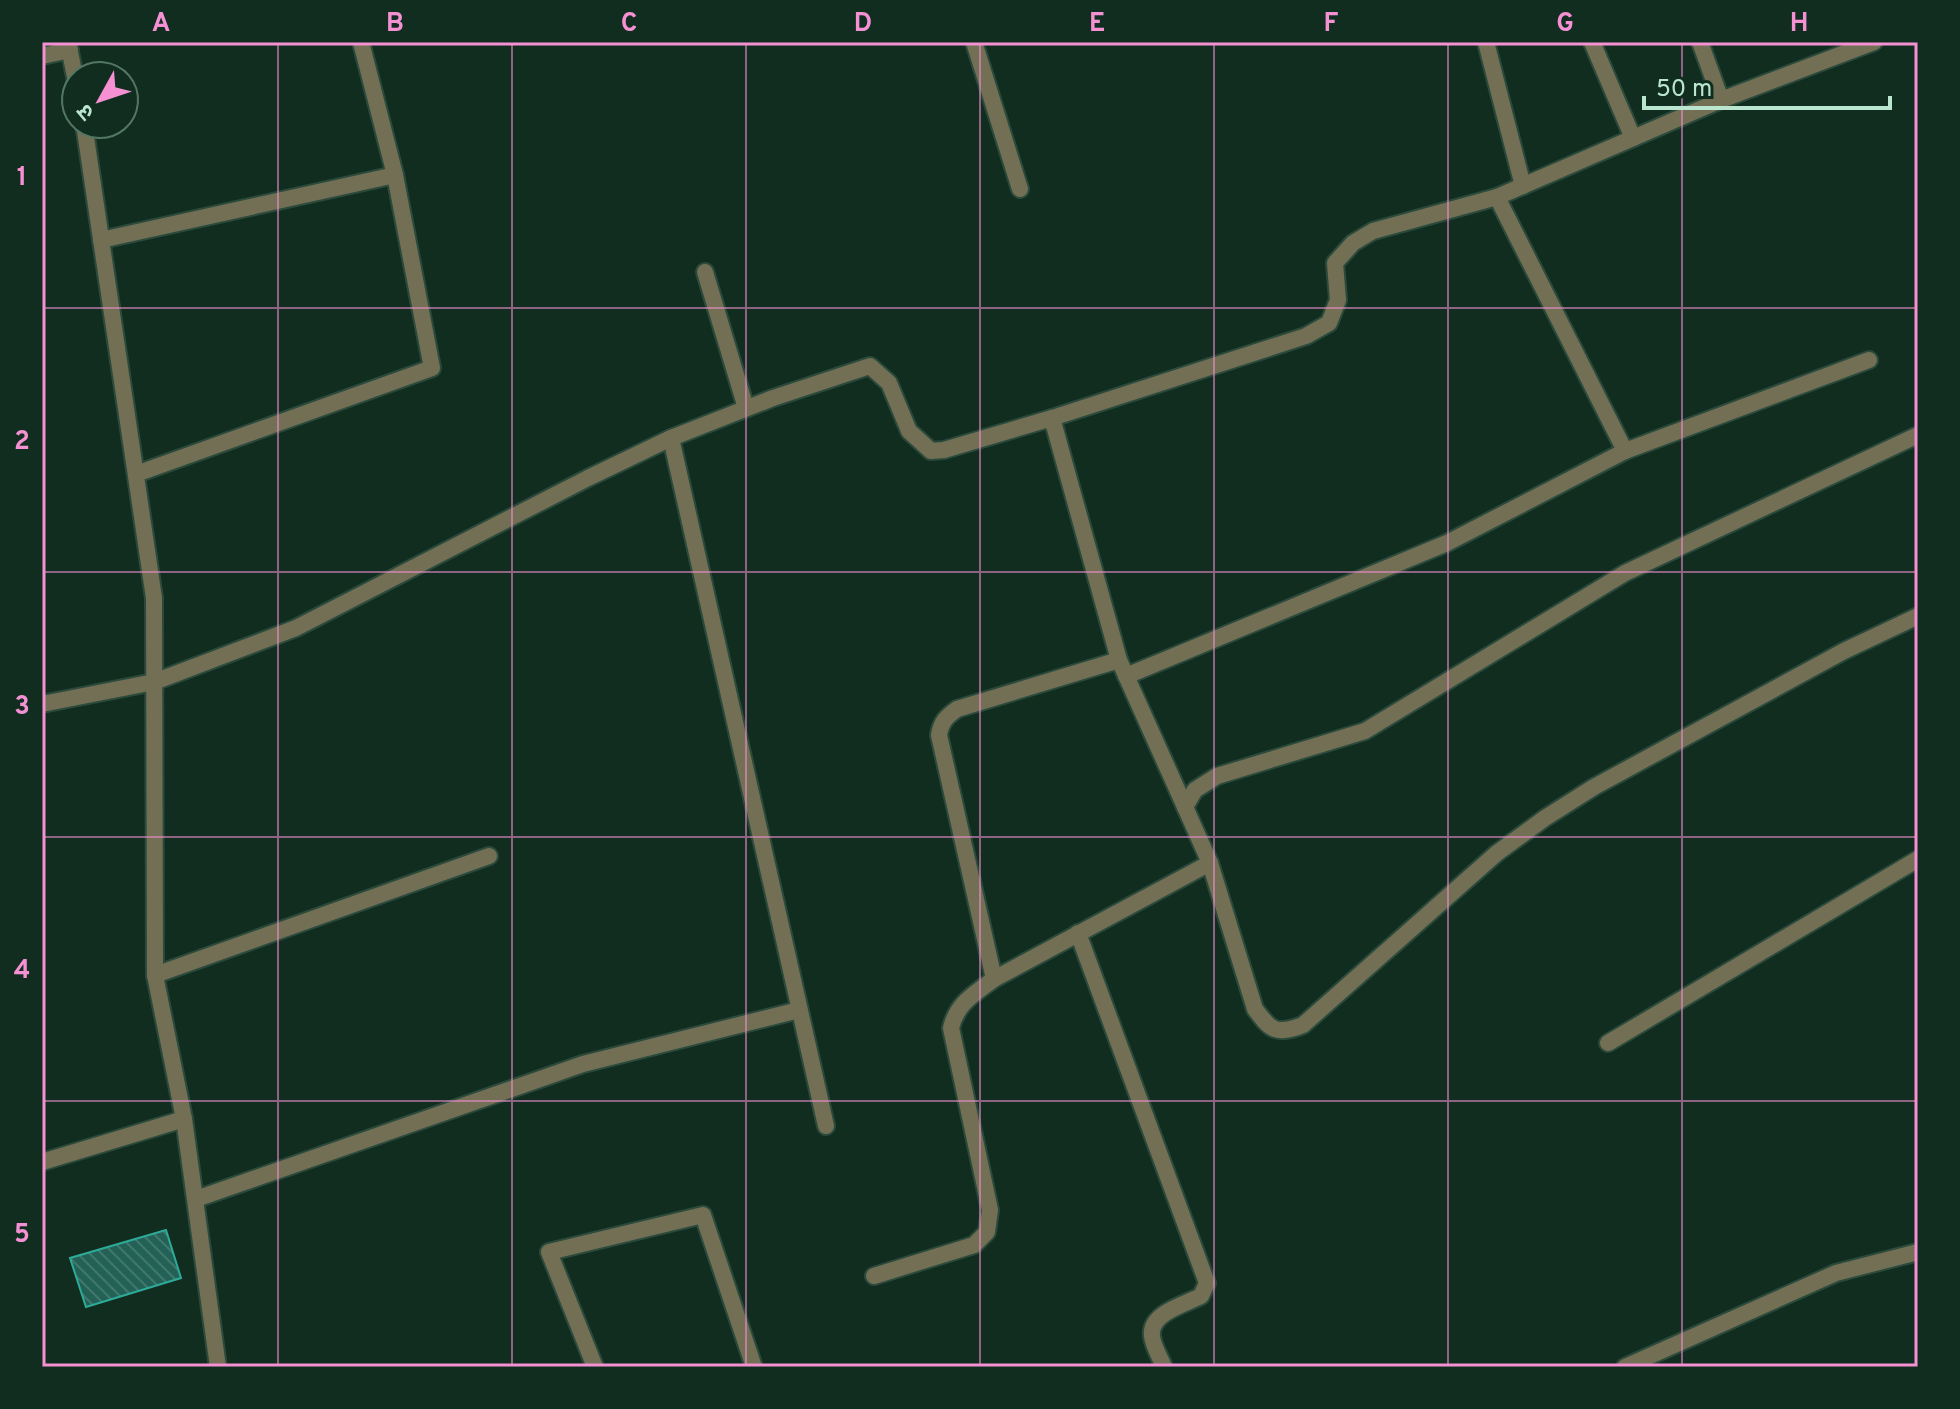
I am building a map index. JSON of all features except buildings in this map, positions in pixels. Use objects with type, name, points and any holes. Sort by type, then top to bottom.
[{"type":"street","points":[[136,474],[432,368],[395,175],[361,42]]},
{"type":"street","points":[[974,42],[1020,189]]},
{"type":"street","points":[[1486,42],[1523,186]]},
{"type":"street","points":[[1592,42],[1633,138]]},
{"type":"street","points":[[1700,42],[1721,100]]},
{"type":"street","points":[[42,704],[154,682],[296,628],[671,438],[746,408],[870,366],[889,383],[909,431],[931,451],[944,450],[1052,418],[1306,336],[1329,323],[1338,300],[1335,263],[1353,243],[1373,231],[1497,197],[1721,100],[1874,42]]},
{"type":"street","points":[[42,56],[69,46]]},
{"type":"street","points":[[86,140],[154,598],[155,975],[184,1119],[218,1367]]},
{"type":"street","points":[[101,240],[395,175]]},
{"type":"street","points":[[1497,197],[1625,451]]},
{"type":"street","points":[[705,272],[746,408]]},
{"type":"street","points":[[994,979],[939,735],[946,717],[957,709],[1122,668],[1447,543],[1625,451],[1869,360]]},
{"type":"street","points":[[1052,418],[1122,668],[1210,863],[1255,1009],[1267,1026],[1286,1032],[1303,1025],[1497,853],[1545,818],[1594,787],[1830,659],[1918,616]]},
{"type":"street","points":[[1185,807],[1195,790],[1217,776],[1365,731],[1625,573],[1918,435]]},
{"type":"street","points":[[671,438],[826,1126]]},
{"type":"street","points":[[155,975],[489,856]]},
{"type":"street","points":[[1608,1043],[1918,859]]},
{"type":"street","points":[[874,1276],[974,1245],[987,1232],[990,1210],[951,1028],[955,1011],[994,979],[1210,863]]},
{"type":"street","points":[[1078,933],[1207,1283],[1201,1296],[1160,1316],[1153,1325],[1152,1335],[1164,1367]]},
{"type":"street","points":[[196,1199],[583,1064],[799,1010]]},
{"type":"street","points":[[42,1162],[184,1119]]},
{"type":"street","points":[[595,1367],[549,1252],[703,1215],[754,1367]]},
{"type":"street","points":[[1625,1367],[1836,1273],[1918,1252]]}]
